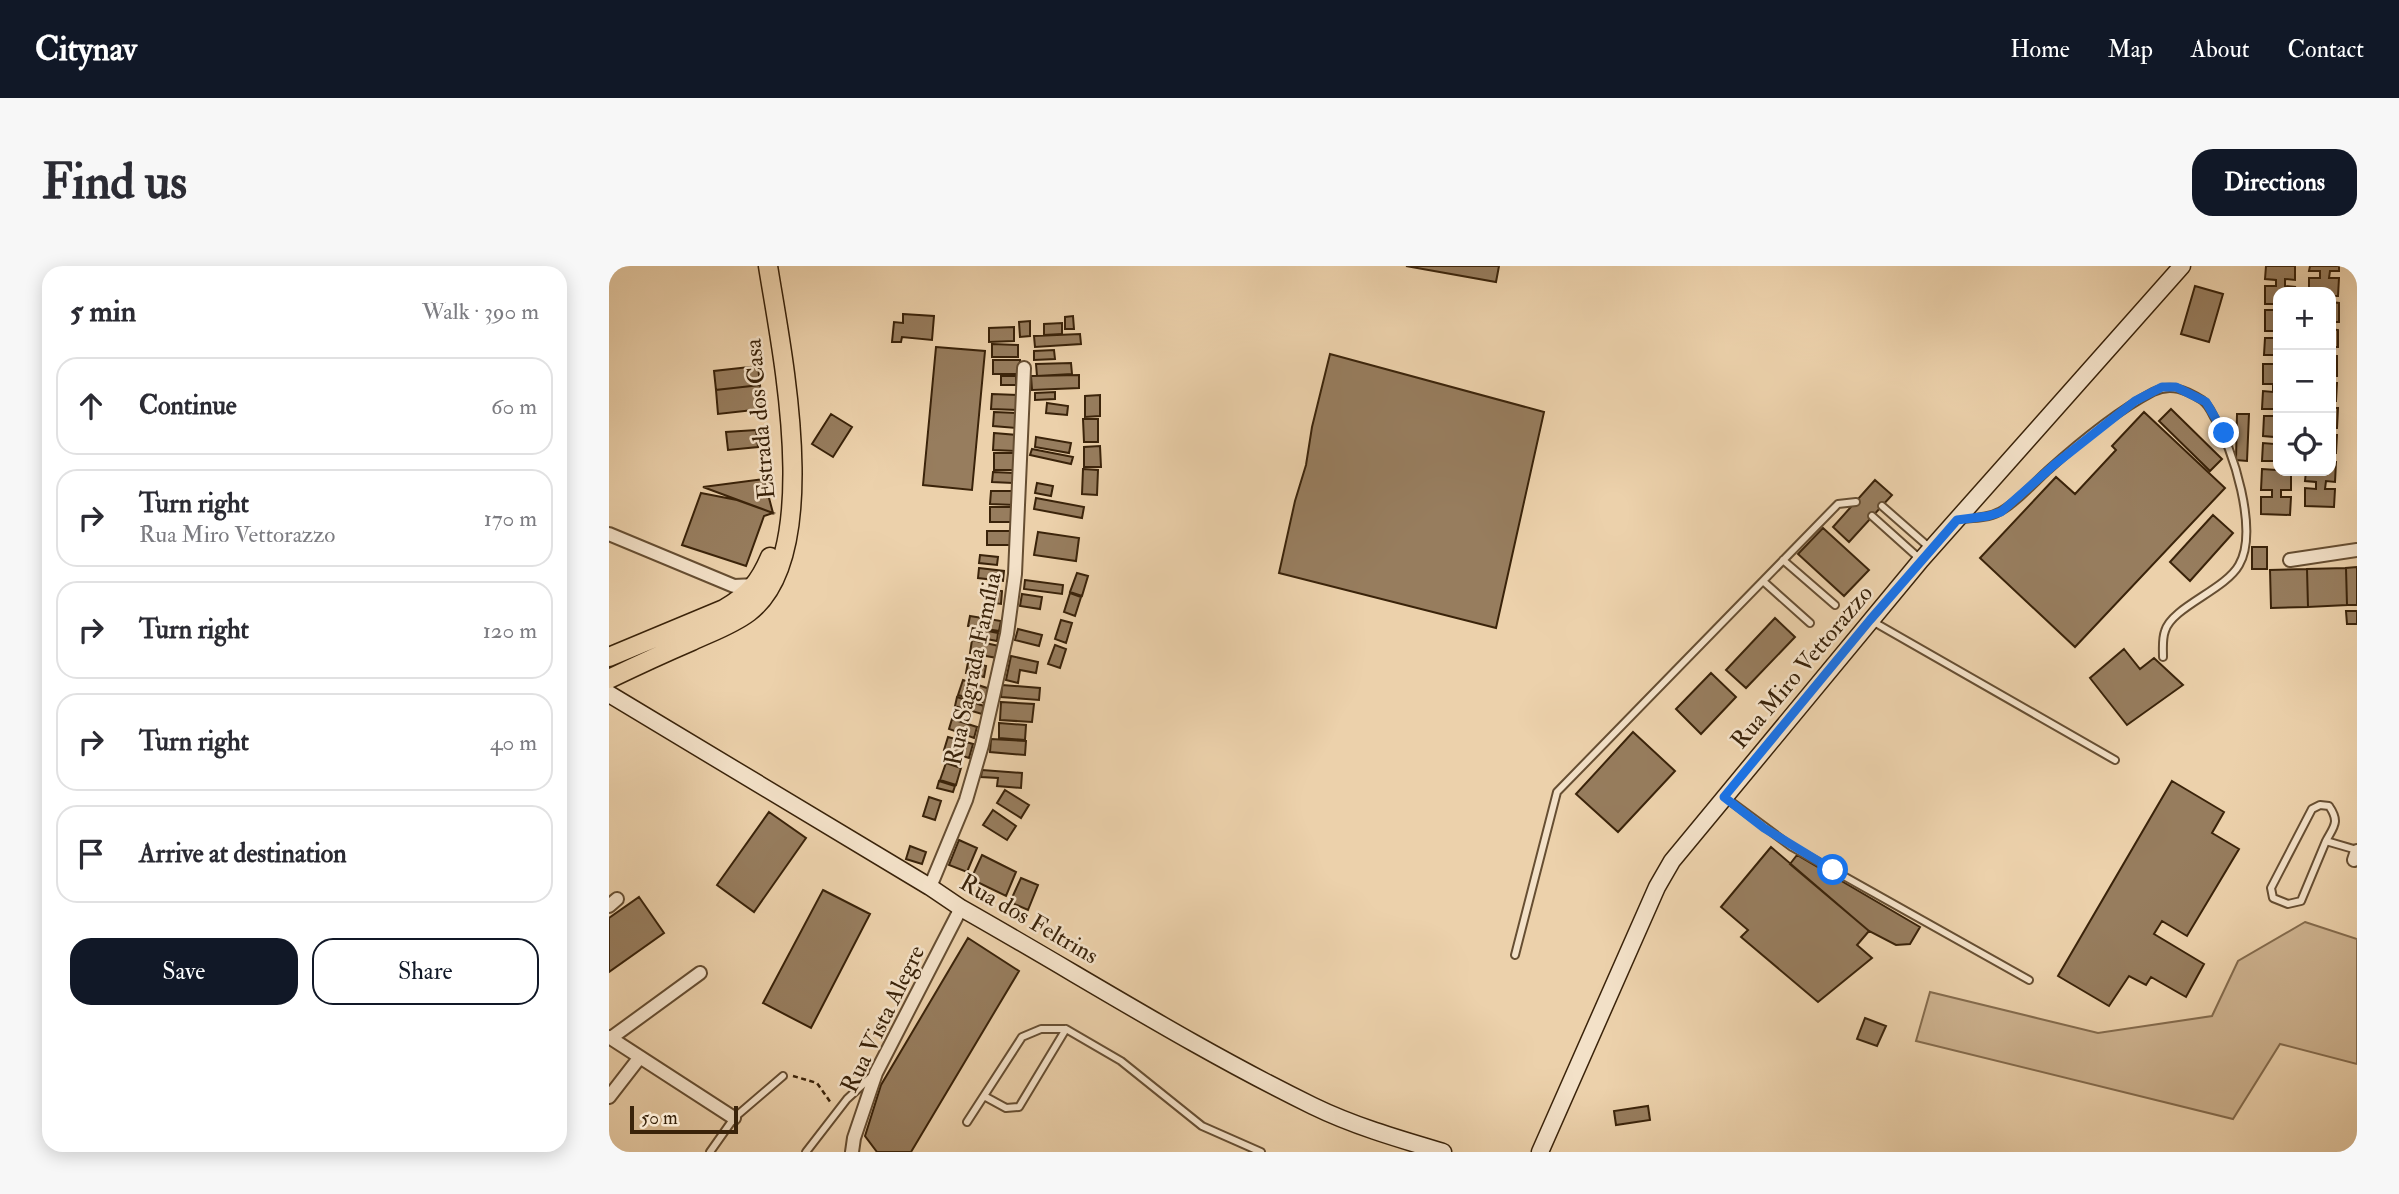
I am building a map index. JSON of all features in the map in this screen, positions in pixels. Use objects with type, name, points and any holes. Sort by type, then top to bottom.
[{"type":"main road","name":"Estrada dos Casa","points":[[609,657],[724,609],[737,593],[756,585],[770,558],[780,526],[782,471],[758,266]]},
{"type":"main road","name":"Estrada dos Casa","points":[[609,679],[731,623],[750,611],[771,585],[782,559],[789,534],[793,478],[782,359],[768,266]]},
{"type":"street","name":"Rua Miro Vettorazzo","points":[[1541,1152],[1657,887],[1672,861],[1926,554],[2182,266]]},
{"type":"street","name":"Rua Sagrada Família","points":[[930,887],[966,800],[1007,634],[1015,574],[1024,368]]},
{"type":"street","points":[[609,534],[737,593]]},
{"type":"street","points":[[2290,560],[2357,550]]},
{"type":"street","name":"Rua dos Feltrins","points":[[609,694],[961,908],[1184,1036],[1314,1107],[1378,1132],[1443,1152]]},
{"type":"street","name":"Rua Vista Alegre","points":[[852,1152],[854,1138],[876,1073],[961,908]]},
{"type":"street","points":[[700,973],[610,1037],[734,1118]]},
{"type":"street","points":[[609,1097],[640,1057]]},
{"type":"lane","points":[[1957,520],[2001,512],[2054,465],[2125,409],[2162,387],[2176,387],[2206,402],[2224,433],[2238,472],[2246,532],[2244,554],[2239,566],[2228,578],[2173,617],[2165,628],[2163,657]]},
{"type":"lane","points":[[1515,955],[1557,792],[1838,504],[1856,502]]},
{"type":"lane","points":[[1882,506],[1926,554]]},
{"type":"lane","points":[[1872,516],[1926,554]]},
{"type":"lane","points":[[1783,560],[1835,605]]},
{"type":"lane","points":[[1763,581],[1809,623]]},
{"type":"lane","points":[[1870,620],[2115,760]]},
{"type":"lane","points":[[1724,797],[1792,847],[2029,980]]},
{"type":"lane","points":[[2320,805],[2329,806],[2335,815],[2336,822],[2326,841],[2301,901],[2288,904],[2273,898],[2271,888],[2312,808],[2320,805]]},
{"type":"lane","points":[[2326,841],[2356,854]]},
{"type":"lane","points":[[967,1122],[1022,1037],[1041,1029],[1066,1029],[1121,1061],[1202,1126],[1261,1152]]},
{"type":"lane","points":[[983,1096],[1006,1108],[1019,1107],[1066,1029]]},
{"type":"lane","points":[[806,1152],[847,1098],[876,1073]]},
{"type":"lane","points":[[710,1152],[734,1118],[783,1076]]},
{"type":"path","points":[[783,1076],[817,1083],[837,1111]]},
{"type":"shaded area","points":[[2305,922],[2357,939],[2357,1064],[2280,1044],[2233,1119],[1916,1041],[1930,992],[2098,1033],[2212,1016],[2238,961]]},
{"type":"building","points":[[1406,266],[1499,266],[1496,282]]},
{"type":"building","points":[[2266,266],[2295,266],[2295,280],[2285,279],[2285,286],[2295,287],[2273,287],[2273,304],[2265,304],[2265,286],[2276,286],[2276,280],[2265,279]]},
{"type":"building","points":[[2310,266],[2339,266],[2339,271],[2330,271],[2329,278],[2339,278],[2338,296],[2336,287],[2309,287],[2309,278],[2320,278],[2320,271],[2309,271]]},
{"type":"building","points":[[2195,286],[2223,294],[2209,342],[2181,334]]},
{"type":"building","points":[[2336,303],[2339,303],[2339,322],[2336,322]]},
{"type":"building","points":[[2265,310],[2273,310],[2273,331],[2265,331]]},
{"type":"building","points":[[903,314],[934,316],[932,340],[902,337],[901,342],[892,342],[894,322],[903,323]]},
{"type":"building","points":[[1073,316],[1074,329],[1065,329],[1065,317]]},
{"type":"building","points":[[1030,321],[1030,336],[1020,337],[1019,322]]},
{"type":"building","points":[[1062,323],[1062,334],[1044,335],[1044,324]]},
{"type":"building","points":[[1014,327],[1014,341],[989,342],[989,328]]},
{"type":"building","points":[[2336,330],[2338,330],[2336,347]]},
{"type":"building","points":[[1080,334],[1081,344],[1035,347],[1034,336]]},
{"type":"building","points":[[2265,338],[2273,338],[2273,355],[2264,355]]},
{"type":"building","points":[[992,344],[1018,345],[1018,357],[992,357]]},
{"type":"building","points":[[936,347],[985,351],[972,490],[923,485]]},
{"type":"building","points":[[1054,350],[1055,359],[1034,360],[1034,351]]},
{"type":"building","points":[[1330,354],[1544,412],[1496,628],[1279,573]]},
{"type":"building","points":[[993,360],[1020,360],[1020,374],[993,374]]},
{"type":"building","points":[[1071,363],[1072,374],[1037,376],[1036,364]]},
{"type":"building","points":[[2263,364],[2273,364],[2273,384],[2263,384]]},
{"type":"building","points":[[758,366],[760,385],[716,390],[714,371]]},
{"type":"building","points":[[1079,375],[1079,388],[1032,390],[1031,376]]},
{"type":"building","points":[[1001,376],[1016,376],[1016,385],[1001,385]]},
{"type":"building","points":[[760,385],[762,409],[718,414],[716,390]]},
{"type":"building","points":[[2263,391],[2273,392],[2273,409],[2262,409]]},
{"type":"building","points":[[1055,392],[1055,399],[1035,400],[1035,393]]},
{"type":"building","points":[[992,394],[1020,395],[1020,410],[991,409]]},
{"type":"building","points":[[1100,395],[1100,416],[1085,417],[1085,396]]},
{"type":"building","points":[[1047,403],[1068,406],[1067,415],[1046,413]]},
{"type":"building","points":[[2171,409],[2222,459],[2210,471],[2159,421]]},
{"type":"building","points":[[994,412],[1017,413],[1016,428],[993,426]]},
{"type":"building","points":[[2144,412],[2225,488],[2075,647],[1980,558],[2056,477],[2075,494],[2116,450],[2112,446]]},
{"type":"building","points":[[831,414],[852,427],[833,457],[812,444]]},
{"type":"building","points":[[2237,414],[2249,414],[2247,461],[2236,460]]},
{"type":"building","points":[[2264,416],[2273,416],[2273,437],[2263,436]]},
{"type":"building","points":[[1083,419],[1098,419],[1098,442],[1084,442]]},
{"type":"building","points":[[756,430],[758,447],[728,450],[726,432]]},
{"type":"building","points":[[994,433],[1017,435],[1016,451],[993,450]]},
{"type":"building","points":[[1036,437],[1071,443],[1069,453],[1035,447]]},
{"type":"building","points":[[2263,443],[2273,444],[2273,461],[2262,461]]},
{"type":"building","points":[[1100,446],[1101,467],[1084,467],[1084,447]]},
{"type":"building","points":[[1032,449],[1073,457],[1071,464],[1030,455]]},
{"type":"building","points":[[994,453],[1016,453],[1016,470],[994,470]]},
{"type":"building","points":[[1083,469],[1098,470],[1097,495],[1082,494]]},
{"type":"building","points":[[2262,469],[2273,470],[2273,476],[2291,476],[2291,490],[2281,490],[2281,497],[2291,497],[2290,515],[2261,514],[2261,497],[2272,497],[2272,490],[2261,490]]},
{"type":"building","points":[[993,472],[1014,473],[1013,483],[992,482]]},
{"type":"building","points":[[2306,476],[2335,476],[2335,482],[2326,481],[2325,489],[2335,489],[2334,507],[2305,506],[2305,488],[2316,489],[2316,482],[2305,481]]},
{"type":"building","points":[[764,479],[773,513],[703,487]]},
{"type":"building","points":[[1875,480],[1892,495],[1849,542],[1833,527]]},
{"type":"building","points":[[1037,483],[1053,486],[1051,496],[1035,493]]},
{"type":"building","points":[[991,491],[1015,491],[1015,505],[990,504]]},
{"type":"building","points":[[701,493],[737,500],[773,513],[764,516],[746,566],[682,545]]},
{"type":"building","points":[[1036,498],[1084,507],[1082,518],[1034,509]]},
{"type":"building","points":[[990,507],[1012,507],[1012,522],[990,522]]},
{"type":"building","points":[[2213,515],[2233,533],[2190,581],[2170,562]]},
{"type":"building","points":[[1823,528],[1869,570],[1844,596],[1798,554]]},
{"type":"building","points":[[987,531],[1011,531],[1011,545],[987,545]]},
{"type":"building","points":[[1038,532],[1079,538],[1076,561],[1034,555]]},
{"type":"building","points":[[2252,547],[2267,547],[2267,569],[2252,569]]},
{"type":"building","points":[[980,555],[998,557],[997,565],[979,563]]},
{"type":"building","points":[[2357,567],[2357,605],[2347,605],[2346,568]]},
{"type":"building","points":[[979,568],[1004,571],[1003,581],[978,578]]},
{"type":"building","points":[[2346,568],[2347,605],[2308,607],[2307,569]]},
{"type":"building","points":[[2307,569],[2308,607],[2271,608],[2270,570]]},
{"type":"building","points":[[1077,573],[1088,576],[1082,596],[1070,592]]},
{"type":"building","points":[[1025,580],[1063,585],[1062,594],[1024,589]]},
{"type":"building","points":[[986,589],[1002,591],[1001,604],[985,602]]},
{"type":"building","points":[[1070,593],[1081,597],[1075,616],[1064,612]]},
{"type":"building","points":[[1022,594],[1042,597],[1040,609],[1020,606]]},
{"type":"building","points":[[2346,611],[2357,611],[2357,624],[2347,624]]},
{"type":"building","points":[[970,616],[1001,621],[999,631],[968,626]]},
{"type":"building","points":[[1775,618],[1795,637],[1746,688],[1726,670]]},
{"type":"building","points":[[1061,620],[1072,623],[1066,643],[1055,639]]},
{"type":"building","points":[[973,628],[998,633],[997,641],[971,636]]},
{"type":"building","points":[[1018,629],[1042,635],[1039,646],[1015,640]]},
{"type":"building","points":[[972,640],[999,646],[997,658],[970,653]]},
{"type":"building","points":[[1055,645],[1066,649],[1060,668],[1048,664]]},
{"type":"building","points":[[2124,649],[2140,669],[2154,658],[2183,685],[2127,725],[2090,678]]},
{"type":"building","points":[[1011,656],[1038,662],[1036,673],[1020,670],[1018,683],[1006,680]]},
{"type":"building","points":[[968,662],[986,666],[984,677],[966,673]]},
{"type":"building","points":[[1711,673],[1736,697],[1701,734],[1676,709]]},
{"type":"building","points":[[963,680],[990,689],[985,703],[958,695]]},
{"type":"building","points":[[1002,685],[1040,688],[1039,700],[1001,697]]},
{"type":"building","points":[[957,697],[984,706],[982,714],[955,706]]},
{"type":"building","points":[[1001,702],[1034,704],[1032,722],[1000,720]]},
{"type":"building","points":[[952,719],[977,727],[974,738],[949,729]]},
{"type":"building","points":[[999,723],[1026,725],[1025,740],[999,738]]},
{"type":"building","points":[[1633,732],[1675,771],[1618,832],[1576,794]]},
{"type":"building","points":[[948,737],[973,744],[969,758],[944,750]]},
{"type":"building","points":[[991,739],[1026,741],[1025,755],[990,752]]},
{"type":"building","points":[[946,763],[961,768],[956,785],[940,780]]},
{"type":"building","points":[[982,770],[1022,773],[1021,788],[997,786],[998,778],[981,777]]},
{"type":"building","points":[[939,781],[955,786],[953,792],[937,788]]},
{"type":"building","points":[[2172,781],[2224,812],[2212,833],[2239,849],[2187,936],[2162,921],[2154,934],[2204,964],[2186,997],[2151,977],[2146,985],[2129,976],[2109,1006],[2058,976]]},
{"type":"building","points":[[1005,790],[1029,805],[1021,818],[997,803]]},
{"type":"building","points":[[929,797],[941,801],[935,820],[923,816]]},
{"type":"building","points":[[993,810],[1016,826],[1007,840],[983,825]]},
{"type":"building","points":[[769,812],[806,838],[754,912],[717,885]]},
{"type":"building","points":[[959,840],[977,848],[967,872],[949,865]]},
{"type":"building","points":[[910,846],[926,852],[922,864],[906,859]]},
{"type":"building","points":[[1771,847],[1869,931],[1857,945],[1872,958],[1818,1002],[1741,937],[1748,930],[1721,907]]},
{"type":"building","points":[[982,855],[1016,872],[1006,896],[971,879]]},
{"type":"building","points":[[1797,855],[1920,927],[1910,944],[1896,945],[1869,931],[1790,864]]},
{"type":"building","points":[[1021,878],[1038,885],[1028,910],[1010,902]]},
{"type":"building","points":[[823,890],[870,914],[811,1028],[763,1003]]},
{"type":"building","points":[[639,897],[664,933],[609,972],[609,918]]},
{"type":"building","points":[[968,938],[1019,971],[911,1152],[877,1152],[865,1136],[881,1085]]},
{"type":"building","points":[[1865,1018],[1886,1026],[1877,1046],[1857,1039]]},
{"type":"building","points":[[1648,1106],[1650,1120],[1616,1125],[1614,1111]]},
{"type":"route","points":[[1833,870],[1792,847],[1724,797],[1931,549],[1957,520],[2001,512],[2054,465],[2135,401],[2162,387],[2176,387],[2206,402],[2224,433]]}]
